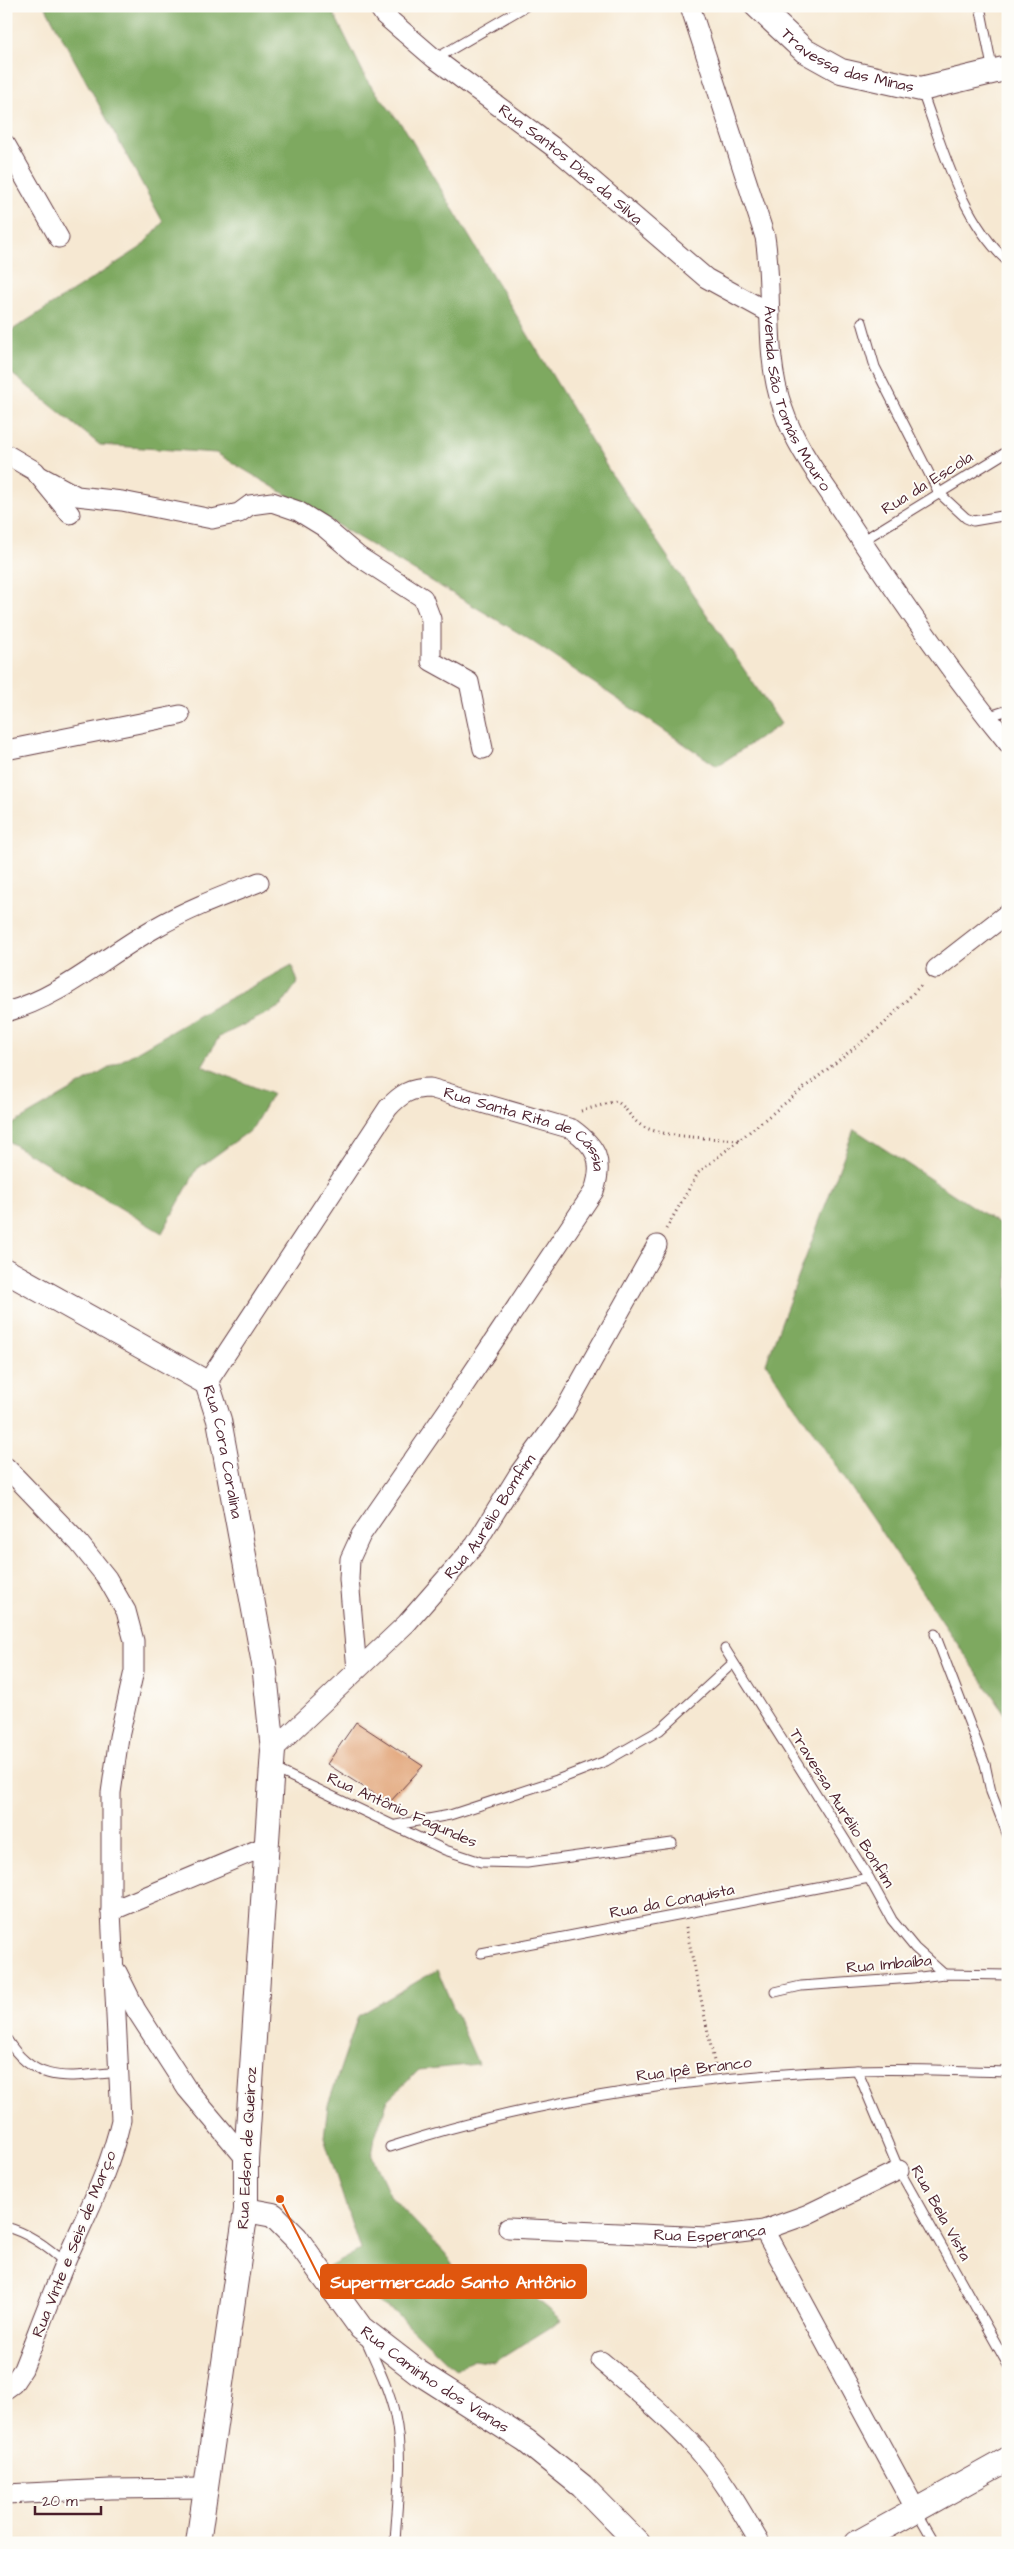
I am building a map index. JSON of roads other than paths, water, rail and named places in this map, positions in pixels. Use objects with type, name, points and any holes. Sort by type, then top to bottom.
[{"type":"street","name":"Rua Santos Dias da Silva","points":[[378,6],[384,15],[435,60],[556,149],[706,278],[770,313]]},
{"type":"street","name":"Avenida São Tomás Mouro","points":[[690,6],[765,237],[770,270],[773,368],[782,409],[800,447],[862,541],[987,718],[1008,743]]},
{"type":"street","name":"Travessa das Minas","points":[[757,6],[806,51],[841,71],[921,89],[1000,70]]},
{"type":"street","points":[[6,145],[59,238]]},
{"type":"street","points":[[6,454],[38,475],[77,496],[122,501],[212,519],[239,513],[250,505],[272,502],[298,511],[324,527],[358,556],[423,598],[431,619],[431,661],[470,682],[483,749]]},
{"type":"street","points":[[38,475],[70,514]]},
{"type":"street","points":[[6,750],[180,715]]},
{"type":"street","points":[[6,1012],[29,1005],[48,996],[154,928],[192,908],[258,882]]},
{"type":"street","points":[[936,969],[1008,913]]},
{"type":"street","name":"Rua Santa Rita de Cássia","points":[[207,1383],[388,1108],[400,1095],[414,1088],[430,1088],[572,1129],[588,1141],[598,1158],[599,1175],[594,1191],[451,1405],[361,1535],[350,1559],[349,1579],[357,1670]]},
{"type":"street","name":"Rua Aurèlio Bomfim","points":[[273,1759],[357,1670],[406,1623],[475,1545],[520,1472],[563,1413],[656,1245]]},
{"type":"street","name":"Rua Cora Coralina","points":[[6,1271],[207,1383],[219,1420],[264,1664],[273,1759]]},
{"type":"street","name":"Rua Vinte e Seis de Março","points":[[6,1467],[79,1543],[107,1578],[126,1611],[134,1641],[134,1671],[119,1737],[111,1793],[111,1911],[121,2120],[113,2154],[101,2186],[65,2263],[23,2369],[13,2384],[6,2389]]},
{"type":"street","name":"Rua Edson de Queiroz","points":[[198,2543],[246,2210],[246,2159],[273,1759]]},
{"type":"street","points":[[111,1911],[266,1846]]},
{"type":"street","points":[[114,1966],[136,2010],[187,2090],[246,2159]]},
{"type":"street","name":"Rua Esperança","points":[[508,2228],[707,2237],[764,2230],[806,2215],[899,2170]]},
{"type":"street","name":"Rua Caminho dos Vianas","points":[[246,2210],[273,2215],[296,2238],[361,2328],[418,2372],[526,2441],[582,2486],[638,2543]]},
{"type":"street","points":[[764,2230],[916,2510]]},
{"type":"street","points":[[601,2360],[662,2413],[699,2451],[730,2492],[760,2543]]},
{"type":"street","points":[[857,2543],[1008,2459]]},
{"type":"street","points":[[6,2494],[110,2489],[205,2488]]},
{"type":"lane","points":[[435,60],[526,6]]},
{"type":"lane","points":[[980,6],[1000,70]]},
{"type":"lane","points":[[921,89],[967,209],[994,249],[1008,262]]},
{"type":"lane","points":[[862,322],[875,367],[939,493],[966,518],[973,521],[1008,516]]},
{"type":"lane","name":"Rua da Escola","points":[[862,541],[1008,450]]},
{"type":"lane","points":[[987,718],[1008,710]]},
{"type":"lane","points":[[935,1634],[985,1764],[991,1792],[1008,1836]]},
{"type":"lane","name":"Travessa Aurélio Bonfim","points":[[725,1649],[869,1878],[892,1920],[915,1948],[944,1974]]},
{"type":"lane","points":[[396,1826],[450,1815],[557,1780],[606,1761],[660,1730],[733,1662]]},
{"type":"lane","name":"Rua Antônio Fagundes","points":[[273,1759],[396,1826],[445,1850],[481,1862],[527,1863],[672,1843]]},
{"type":"lane","name":"Rua da Conquista","points":[[481,1953],[869,1878]]},
{"type":"lane","name":"Rua Imbaíba","points":[[775,1992],[801,1986],[944,1974],[1008,1975]]},
{"type":"lane","points":[[6,2038],[26,2062],[43,2073],[66,2076],[119,2072]]},
{"type":"lane","name":"Rua Ipê Branco","points":[[390,2147],[451,2127],[498,2115],[718,2080],[857,2070],[1008,2072]]},
{"type":"lane","name":"Rua Bela Vista","points":[[857,2070],[899,2170],[1008,2365]]},
{"type":"lane","points":[[6,2227],[48,2247],[65,2263]]},
{"type":"lane","points":[[361,2328],[383,2377],[395,2416],[399,2450],[395,2543]]},
{"type":"lane","points":[[916,2510],[934,2543]]},
{"type":"place","name":"Supermercado Santo Antônio","points":[[280,2199]]}]
